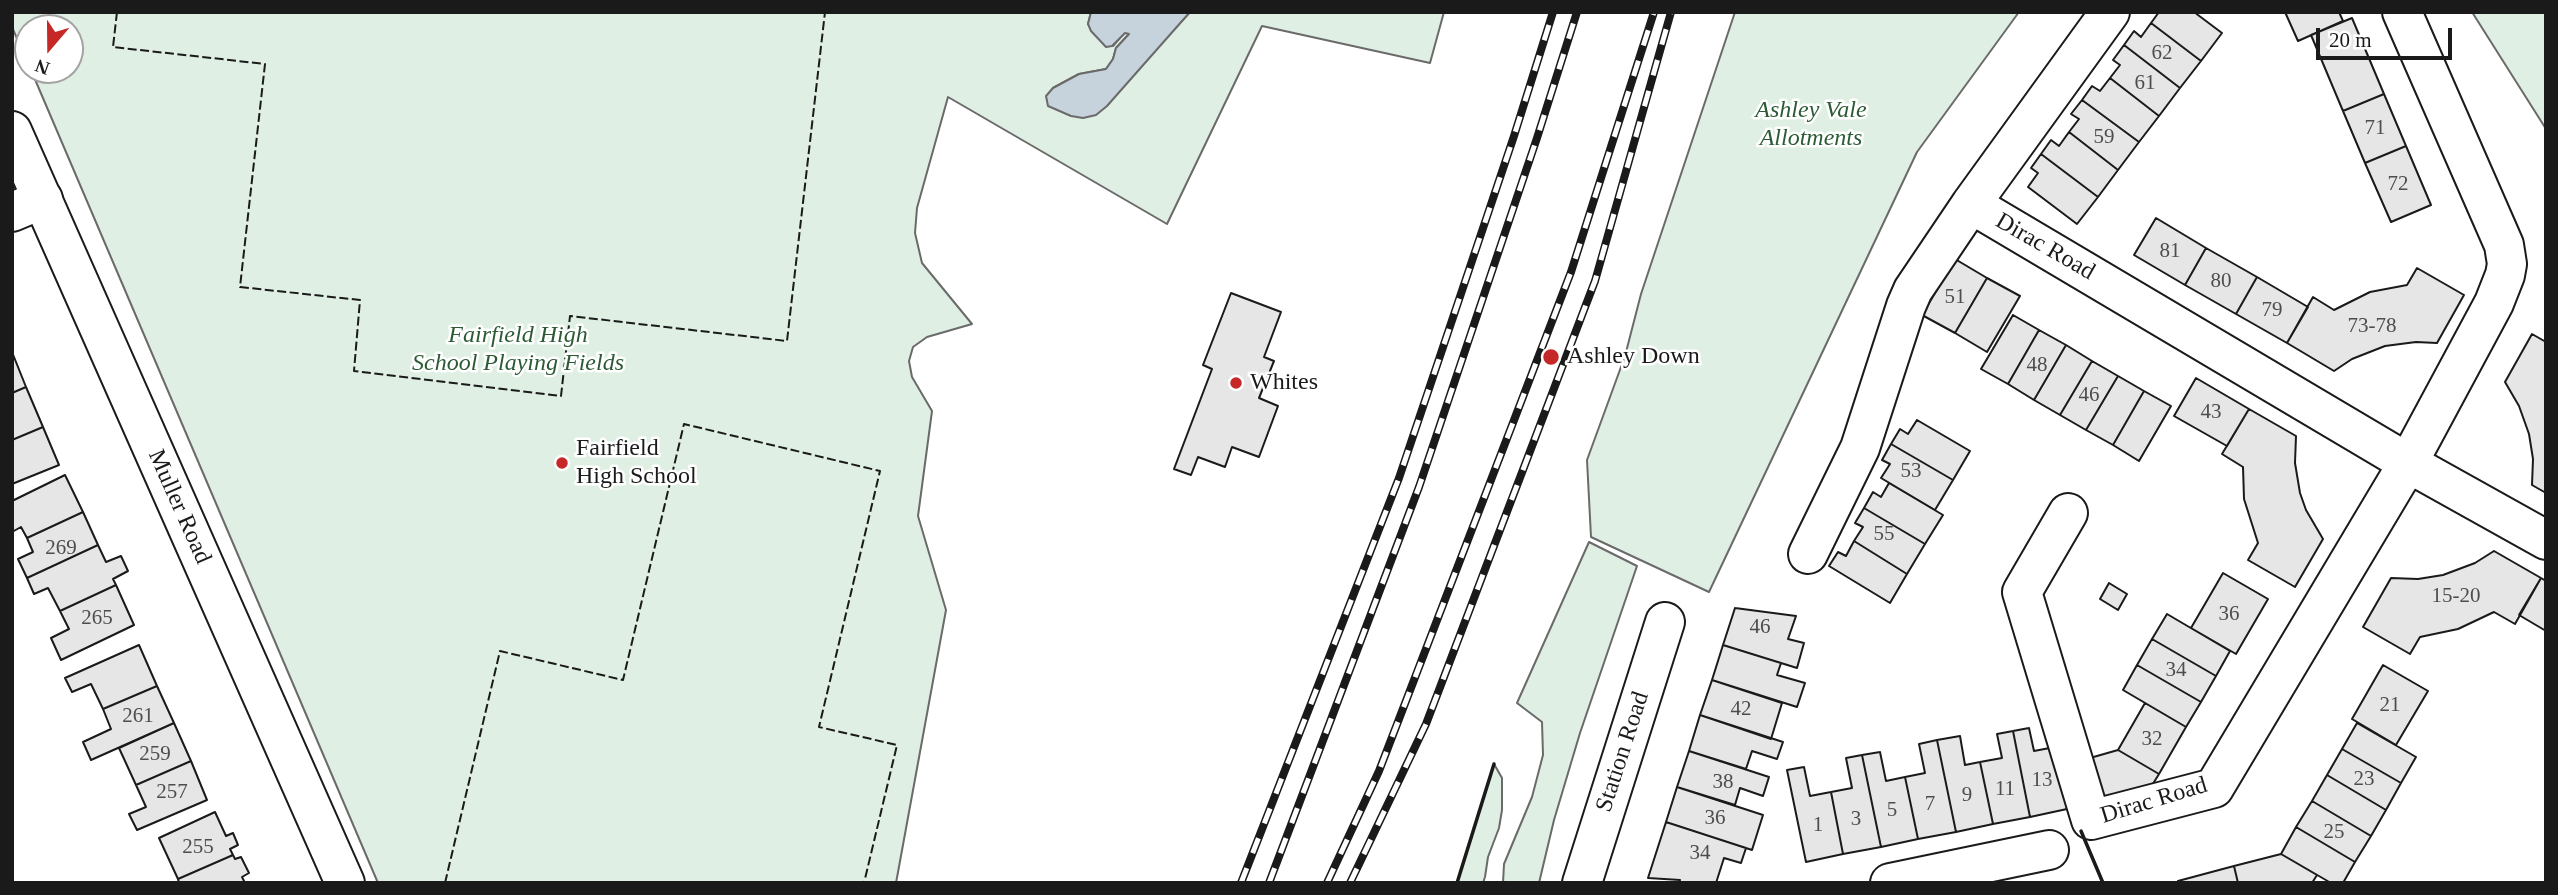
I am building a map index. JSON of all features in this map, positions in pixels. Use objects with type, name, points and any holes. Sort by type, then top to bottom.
[{"type":"street","name":"Dirac Road","points":[[1808,554],[1860,448],[1906,306],[1923,274],[2110,12]]},
{"type":"street","name":"Dirac Road","points":[[2068,513],[2022,592],[2091,820],[2214,788],[2408,463],[2494,303],[2507,264],[2504,245],[2402,12]]},
{"type":"street","name":"Muller Road","points":[[12,131],[27,205],[345,883]]},
{"type":"street","name":"Dirac Road","points":[[1971,204],[2408,463],[2546,540]]},
{"type":"street","name":"Station Road","points":[[1582,883],[1665,622]]},
{"type":"street","points":[[1890,883],[2049,850]]},
{"type":"green space","name":"Fairfield High School Playing Fields","points":[[12,12],[1091,12],[1088,24],[1113,46],[1125,32],[1129,34],[1116,48],[1106,69],[1079,74],[1053,88],[1047,101],[1169,35],[1190,12],[1444,12],[1430,63],[1262,26],[1167,224],[948,97],[917,208],[915,233],[922,263],[972,324],[927,337],[913,347],[909,361],[912,377],[932,411],[918,516],[946,610],[896,883],[378,883],[37,84],[84,84],[84,14],[14,14],[14,32]]},
{"type":"green space","name":"Ashley Vale Allotments","points":[[1735,12],[2019,12],[1917,152],[1709,592],[1591,537],[1587,460],[1625,356],[1641,294]]},
{"type":"green space","points":[[2472,12],[2546,12],[2546,129]]},
{"type":"green space","points":[[1589,542],[1637,566],[1580,733],[1554,820],[1539,883],[1503,883],[1504,864],[1532,797],[1543,755],[1542,722],[1517,703]]},
{"type":"green space","points":[[1494,764],[1502,778],[1502,810],[1485,877],[1483,883],[1457,883]]},
{"type":"shaded area","points":[[1091,12],[1190,12],[1107,106],[1096,115],[1083,118],[1048,106],[1046,96],[1053,88],[1079,74],[1106,69],[1116,48],[1129,34],[1125,33],[1112,46],[1106,47],[1088,24]]},
{"type":"building","points":[[2159,12],[2194,12],[2222,33],[2201,61],[2151,23]]},
{"type":"building","points":[[2285,12],[2339,12],[2343,21],[2298,41]]},
{"type":"building","points":[[2352,18],[2384,94],[2343,111],[2311,35]]},
{"type":"building","points":[[2151,23],[2201,61],[2180,88],[2124,45],[2134,31],[2141,37]]},
{"type":"building","points":[[2124,45],[2180,88],[2159,116],[2110,78],[2120,65],[2113,60]]},
{"type":"building","points":[[2110,78],[2159,116],[2139,142],[2082,100],[2092,86],[2100,91]]},
{"type":"building","points":[[2384,94],[2406,146],[2365,163],[2343,111]]},
{"type":"building","points":[[2082,100],[2139,142],[2118,170],[2069,132],[2079,119],[2071,114]]},
{"type":"building","points":[[2069,132],[2118,170],[2098,197],[2041,154],[2051,140],[2059,146]]},
{"type":"building","points":[[2406,146],[2431,205],[2391,222],[2365,163]]},
{"type":"building","points":[[2041,154],[2098,197],[2077,224],[2028,187],[2038,173],[2031,168]]},
{"type":"building","points":[[2156,218],[2206,248],[2185,285],[2134,255]]},
{"type":"building","points":[[2206,248],[2257,277],[2236,314],[2185,285]]},
{"type":"building","points":[[1955,259],[1987,278],[1955,333],[1922,315]]},
{"type":"building","points":[[2417,268],[2464,295],[2437,343],[2416,342],[2385,346],[2352,359],[2334,371],[2287,343],[2313,297],[2334,310],[2370,292],[2407,285]]},
{"type":"building","points":[[2257,277],[2308,307],[2287,343],[2236,314]]},
{"type":"building","points":[[1987,278],[2020,296],[1987,352],[1955,333]]},
{"type":"building","name":"Whites","points":[[1231,293],[1281,312],[1264,357],[1274,361],[1259,398],[1278,406],[1259,457],[1232,447],[1225,467],[1198,457],[1191,475],[1174,469],[1212,369],[1203,365]]},
{"type":"building","points":[[2013,315],[2039,330],[2008,384],[1981,369]]},
{"type":"building","points":[[2039,330],[2066,345],[2034,400],[2008,384]]},
{"type":"building","points":[[2532,334],[2546,342],[2546,493],[2532,485],[2533,459],[2529,434],[2519,406],[2505,382]]},
{"type":"building","points":[[2066,345],[2092,361],[2060,415],[2034,400]]},
{"type":"building","points":[[12,352],[26,387],[12,393]]},
{"type":"building","points":[[2092,361],[2118,376],[2086,430],[2060,415]]},
{"type":"building","points":[[2118,376],[2144,391],[2113,445],[2086,430]]},
{"type":"building","points":[[2196,378],[2249,409],[2227,446],[2174,416]]},
{"type":"building","points":[[26,387],[43,427],[12,440],[12,393]]},
{"type":"building","points":[[2144,391],[2171,406],[2139,461],[2113,445]]},
{"type":"building","points":[[2249,409],[2296,436],[2295,463],[2300,493],[2306,510],[2323,539],[2295,587],[2248,560],[2258,543],[2244,499],[2243,467],[2222,454]]},
{"type":"building","points":[[1917,420],[1970,451],[1953,480],[1891,444],[1900,429],[1908,434]]},
{"type":"building","points":[[43,427],[59,465],[12,484],[12,440]]},
{"type":"building","points":[[1891,444],[1953,480],[1935,510],[1881,478],[1890,464],[1882,460]]},
{"type":"building","points":[[65,475],[83,512],[27,538],[21,527],[12,532],[12,501]]},
{"type":"building","points":[[1889,483],[1943,515],[1925,544],[1864,508],[1873,492],[1881,497]]},
{"type":"building","points":[[1864,508],[1925,544],[1907,574],[1854,541],[1863,527],[1855,523]]},
{"type":"building","points":[[83,512],[98,545],[27,578],[18,559],[33,552],[27,538]]},
{"type":"building","points":[[1854,541],[1907,574],[1890,603],[1829,566],[1838,552],[1846,556]]},
{"type":"building","points":[[98,545],[106,562],[121,556],[128,571],[113,579],[116,585],[60,611],[48,588],[34,594],[27,578]]},
{"type":"building","points":[[2494,551],[2541,578],[2515,624],[2494,612],[2458,629],[2420,637],[2410,654],[2363,627],[2391,578],[2418,579],[2443,575],[2475,563]]},
{"type":"building","points":[[2223,573],[2268,599],[2236,654],[2191,628]]},
{"type":"building","points":[[2541,578],[2546,581],[2546,631],[2519,615]]},
{"type":"building","points":[[2109,583],[2127,594],[2118,610],[2100,599]]},
{"type":"building","points":[[116,585],[134,625],[61,660],[51,638],[69,629],[60,611]]},
{"type":"building","points":[[1735,608],[1796,616],[1788,639],[1804,643],[1797,668],[1723,645]]},
{"type":"building","points":[[2167,614],[2230,651],[2216,676],[2152,639]]},
{"type":"building","points":[[2152,639],[2216,676],[2201,702],[2137,665]]},
{"type":"building","points":[[139,645],[157,686],[103,709],[91,684],[72,692],[65,678]]},
{"type":"building","points":[[1723,645],[1781,663],[1777,675],[1805,683],[1797,707],[1712,680]]},
{"type":"building","points":[[2137,665],[2201,702],[2186,727],[2123,690]]},
{"type":"building","points":[[2383,665],[2428,691],[2396,745],[2352,719]]},
{"type":"building","points":[[1712,680],[1782,703],[1771,739],[1700,715]]},
{"type":"building","points":[[157,686],[174,723],[91,760],[83,742],[111,729],[103,709]]},
{"type":"building","points":[[2145,703],[2186,727],[2159,774],[2118,750]]},
{"type":"building","points":[[1700,715],[1783,742],[1777,759],[1752,751],[1746,769],[1689,751]]},
{"type":"building","points":[[174,723],[191,761],[136,785],[119,748]]},
{"type":"building","points":[[2357,723],[2416,757],[2401,783],[2342,749]]},
{"type":"building","points":[[2029,728],[2034,751],[2055,747],[2067,809],[2030,817],[2013,731]]},
{"type":"building","points":[[2013,731],[2030,817],[1993,824],[1980,762],[2002,758],[1997,734]]},
{"type":"building","points":[[1960,736],[1965,765],[1980,762],[1993,824],[1956,832],[1937,740]]},
{"type":"building","points":[[1937,740],[1956,832],[1918,839],[1905,777],[1925,773],[1919,744]]},
{"type":"building","points":[[2342,749],[2401,783],[2386,810],[2327,775]]},
{"type":"building","points":[[2118,750],[2159,774],[2151,787],[2101,800],[2090,758]]},
{"type":"building","points":[[1689,751],[1769,777],[1763,796],[1740,788],[1735,805],[1677,787]]},
{"type":"building","points":[[1880,752],[1886,781],[1905,777],[1918,839],[1881,847],[1862,755]]},
{"type":"building","points":[[1862,755],[1881,847],[1843,854],[1831,792],[1852,788],[1846,758]]},
{"type":"building","points":[[191,761],[207,800],[137,830],[129,814],[146,807],[136,785]]},
{"type":"building","points":[[1804,767],[1810,796],[1831,792],[1843,854],[1806,862],[1787,770]]},
{"type":"building","points":[[2327,775],[2386,810],[2371,836],[2312,801]]},
{"type":"building","points":[[1677,787],[1763,815],[1752,850],[1666,822]]},
{"type":"building","points":[[2312,801],[2371,836],[2355,862],[2296,827]]},
{"type":"building","points":[[215,812],[226,836],[233,833],[238,845],[230,849],[233,855],[178,879],[159,838]]},
{"type":"building","points":[[1666,822],[1746,848],[1741,863],[1724,858],[1716,883],[1679,883],[1680,880],[1648,878]]},
{"type":"building","points":[[2296,827],[2355,862],[2343,883],[2331,883],[2281,854]]},
{"type":"building","points":[[2281,854],[2317,875],[2312,883],[2238,883],[2234,866]]},
{"type":"building","points":[[233,855],[235,859],[241,857],[249,873],[242,877],[245,883],[179,883],[178,879]]},
{"type":"building","points":[[2234,866],[2238,883],[2178,883],[2178,881]]},
{"type":"railway","points":[[1241,883],[1399,478],[1553,12]]},
{"type":"railway","points":[[1269,883],[1419,487],[1577,12]]},
{"type":"railway","points":[[1327,883],[1379,771],[1571,272],[1654,12]]},
{"type":"railway","points":[[1350,883],[1426,724],[1595,281],[1671,12]]},
{"type":"fence","points":[[117,12],[113,47],[265,64],[240,287],[360,300],[354,371],[561,396],[570,316],[787,341],[825,12]]},
{"type":"fence","points":[[445,883],[500,651],[623,680],[684,424],[880,471],[819,727],[897,745],[864,883]]},
{"type":"wall","points":[[1457,883],[1494,764]]},
{"type":"wall","points":[[2081,831],[2103,883]]},
{"type":"place","name":"Ashley Down","points":[[1551,357]]},
{"type":"place","name":"Whites","points":[[1236,383]]},
{"type":"place","name":"Fairfield High School","points":[[562,463]]}]
